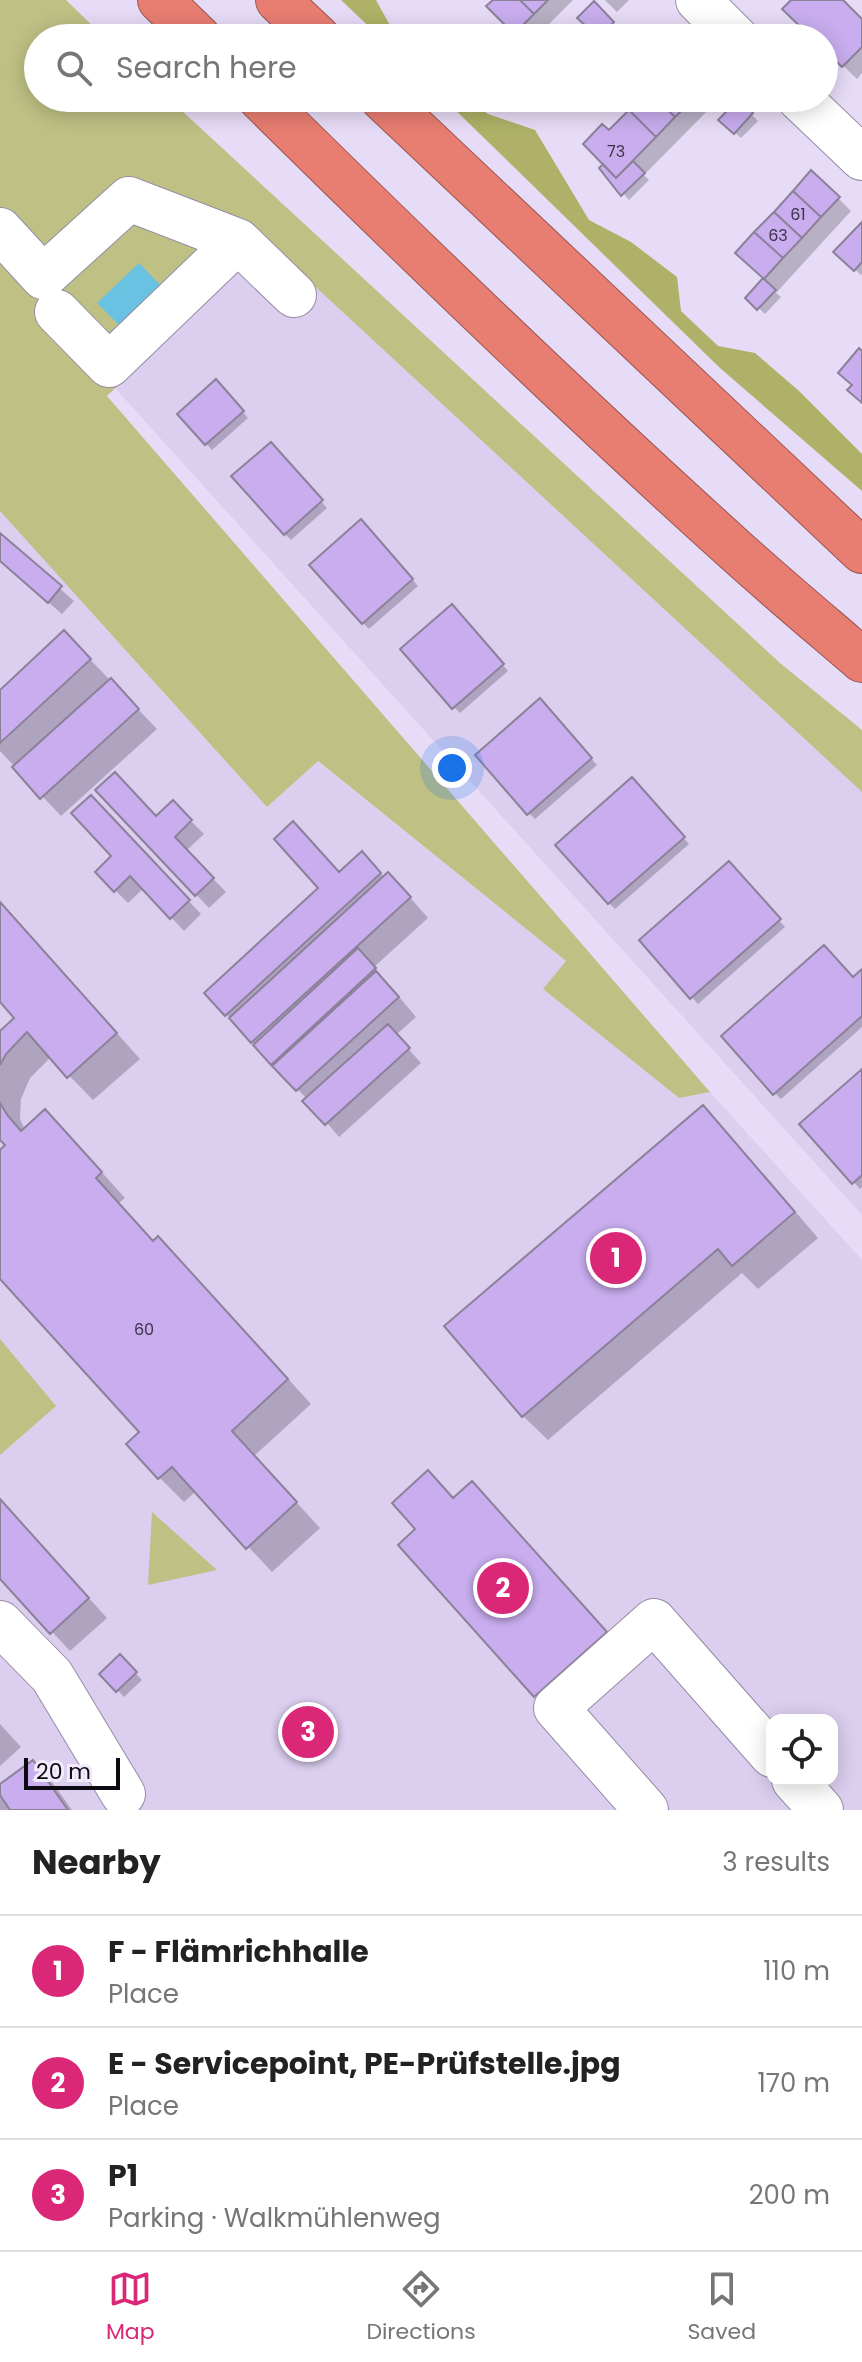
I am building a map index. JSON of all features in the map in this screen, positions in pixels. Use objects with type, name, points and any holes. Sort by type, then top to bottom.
[{"type":"highway","points":[[160,0],[185,24]]},
{"type":"highway","points":[[278,0],[303,24]]},
{"type":"highway","points":[[274,112],[437,272],[734,550],[862,660]]},
{"type":"highway","points":[[397,112],[862,551]]},
{"type":"street","points":[[698,0],[722,24]]},
{"type":"street","points":[[815,112],[861,152]]},
{"type":"street","points":[[8,255],[43,277],[129,199],[238,241],[294,295]]},
{"type":"street","points":[[57,312],[109,365],[238,241]]},
{"type":"street","points":[[632,1803],[556,1708],[654,1621],[766,1748]]},
{"type":"street","points":[[0,1623],[52,1676],[132,1795]]},
{"type":"street","points":[[799,1786],[821,1810]]},
{"type":"shaded area","points":[[268,243],[862,792],[862,1215],[115,388]]},
{"type":"shaded area","points":[[0,511],[267,807],[317,761],[566,961],[544,990],[679,1098],[710,1092],[862,1260],[862,1810],[0,1810]]},
{"type":"green space","points":[[0,0],[66,0],[91,24],[24,24],[24,112],[183,112],[780,663],[862,730],[862,792],[268,243],[107,396],[710,1092],[679,1098],[543,989],[566,961],[318,761],[267,807],[0,511]]},
{"type":"green space","points":[[341,0],[376,0],[389,24],[366,24]]},
{"type":"green space","points":[[457,112],[485,112],[535,130],[589,220],[631,242],[677,277],[681,311],[718,346],[755,353],[799,391],[862,454],[862,491],[720,368]]},
{"type":"green space","points":[[0,1339],[56,1406],[0,1455]]},
{"type":"green space","points":[[152,1512],[217,1570],[148,1585]]},
{"type":"water","points":[[139,263],[163,288],[122,328],[97,303]]},
{"type":"building","points":[[493,0],[520,0],[534,14],[524,24],[504,24],[486,6]]},
{"type":"building","points":[[520,0],[548,0],[534,14]]},
{"type":"building","points":[[791,0],[843,0],[862,19],[862,47],[842,67],[838,63],[838,24],[798,24],[782,9]]},
{"type":"building","points":[[594,1],[614,22],[584,24],[577,18]]},
{"type":"building","points":[[627,112],[631,112],[656,137],[616,178],[583,144],[602,124],[609,130]]},
{"type":"building","points":[[631,112],[670,112],[675,117],[656,137]]},
{"type":"building","points":[[726,112],[753,113],[734,134],[718,120]]},
{"type":"building","points":[[633,161],[645,173],[621,196],[599,168],[603,164],[616,178]]},
{"type":"building","points":[[811,170],[840,197],[821,217],[793,191]]},
{"type":"building","points":[[793,191],[821,217],[802,238],[774,212]]},
{"type":"building","points":[[774,212],[802,238],[783,258],[754,232]]},
{"type":"building","points":[[862,222],[862,262],[854,271],[833,252]]},
{"type":"building","points":[[754,232],[783,258],[764,279],[735,253]]},
{"type":"building","points":[[763,278],[776,290],[757,310],[745,298]]},
{"type":"building","points":[[859,348],[862,351],[862,403],[847,390],[852,385],[838,373]]},
{"type":"building","points":[[216,379],[244,411],[205,445],[177,414]]},
{"type":"building","points":[[271,442],[323,500],[284,535],[231,476]]},
{"type":"building","points":[[361,519],[413,579],[362,624],[309,565]]},
{"type":"building","points":[[0,533],[62,586],[48,603],[0,561]]},
{"type":"building","points":[[452,604],[504,664],[452,709],[400,649]]},
{"type":"building","points":[[64,630],[91,659],[0,743],[0,690]]},
{"type":"building","points":[[111,678],[139,709],[40,799],[12,767]]},
{"type":"building","points":[[540,698],[592,758],[527,815],[475,755]]},
{"type":"building","points":[[115,772],[156,816],[173,800],[192,820],[175,837],[214,878],[195,896],[95,790]]},
{"type":"building","points":[[632,777],[685,837],[608,904],[555,845]]},
{"type":"building","points":[[91,795],[190,900],[170,919],[130,876],[114,892],[95,872],[111,856],[71,813]]},
{"type":"building","points":[[293,821],[339,872],[362,851],[381,873],[225,1016],[204,993],[318,888],[274,839]]},
{"type":"building","points":[[729,861],[781,919],[690,999],[639,940]]},
{"type":"building","points":[[388,872],[411,897],[251,1043],[229,1018]]},
{"type":"building","points":[[0,902],[117,1033],[67,1078],[27,1032],[0,1065],[0,1031],[14,1018],[0,1002]]},
{"type":"building","points":[[824,945],[853,977],[862,969],[862,1016],[773,1095],[721,1036]]},
{"type":"building","points":[[358,948],[376,968],[271,1065],[253,1045]]},
{"type":"building","points":[[376,971],[399,997],[296,1091],[272,1066]]},
{"type":"building","points":[[388,1024],[410,1048],[325,1125],[302,1101]]},
{"type":"building","points":[[862,1069],[862,1175],[852,1184],[799,1124]]},
{"type":"building","points":[[0,1103],[21,1131],[45,1109],[102,1172],[96,1178],[153,1241],[158,1236],[288,1379],[232,1431],[297,1502],[246,1549],[172,1467],[158,1479],[126,1444],[139,1432],[0,1279],[0,1150],[5,1145],[0,1140]]},
{"type":"building","points":[[703,1105],[795,1212],[732,1266],[718,1249],[522,1417],[444,1326]]},
{"type":"building","points":[[428,1470],[453,1498],[472,1481],[607,1632],[534,1697],[398,1545],[415,1529],[392,1503]]},
{"type":"building","points":[[0,1499],[89,1598],[50,1634],[0,1579]]},
{"type":"building","points":[[120,1654],[137,1672],[116,1692],[99,1674]]},
{"type":"building","points":[[33,1760],[68,1810],[10,1810],[0,1795],[0,1784]]},
{"type":"place","name":"F - Flämrichhalle","points":[[616,1258]]},
{"type":"place","name":"E - Servicepoint, PE-Prüfstelle.jpg","points":[[503,1588]]},
{"type":"place","name":"P1","points":[[308,1732]]}]
